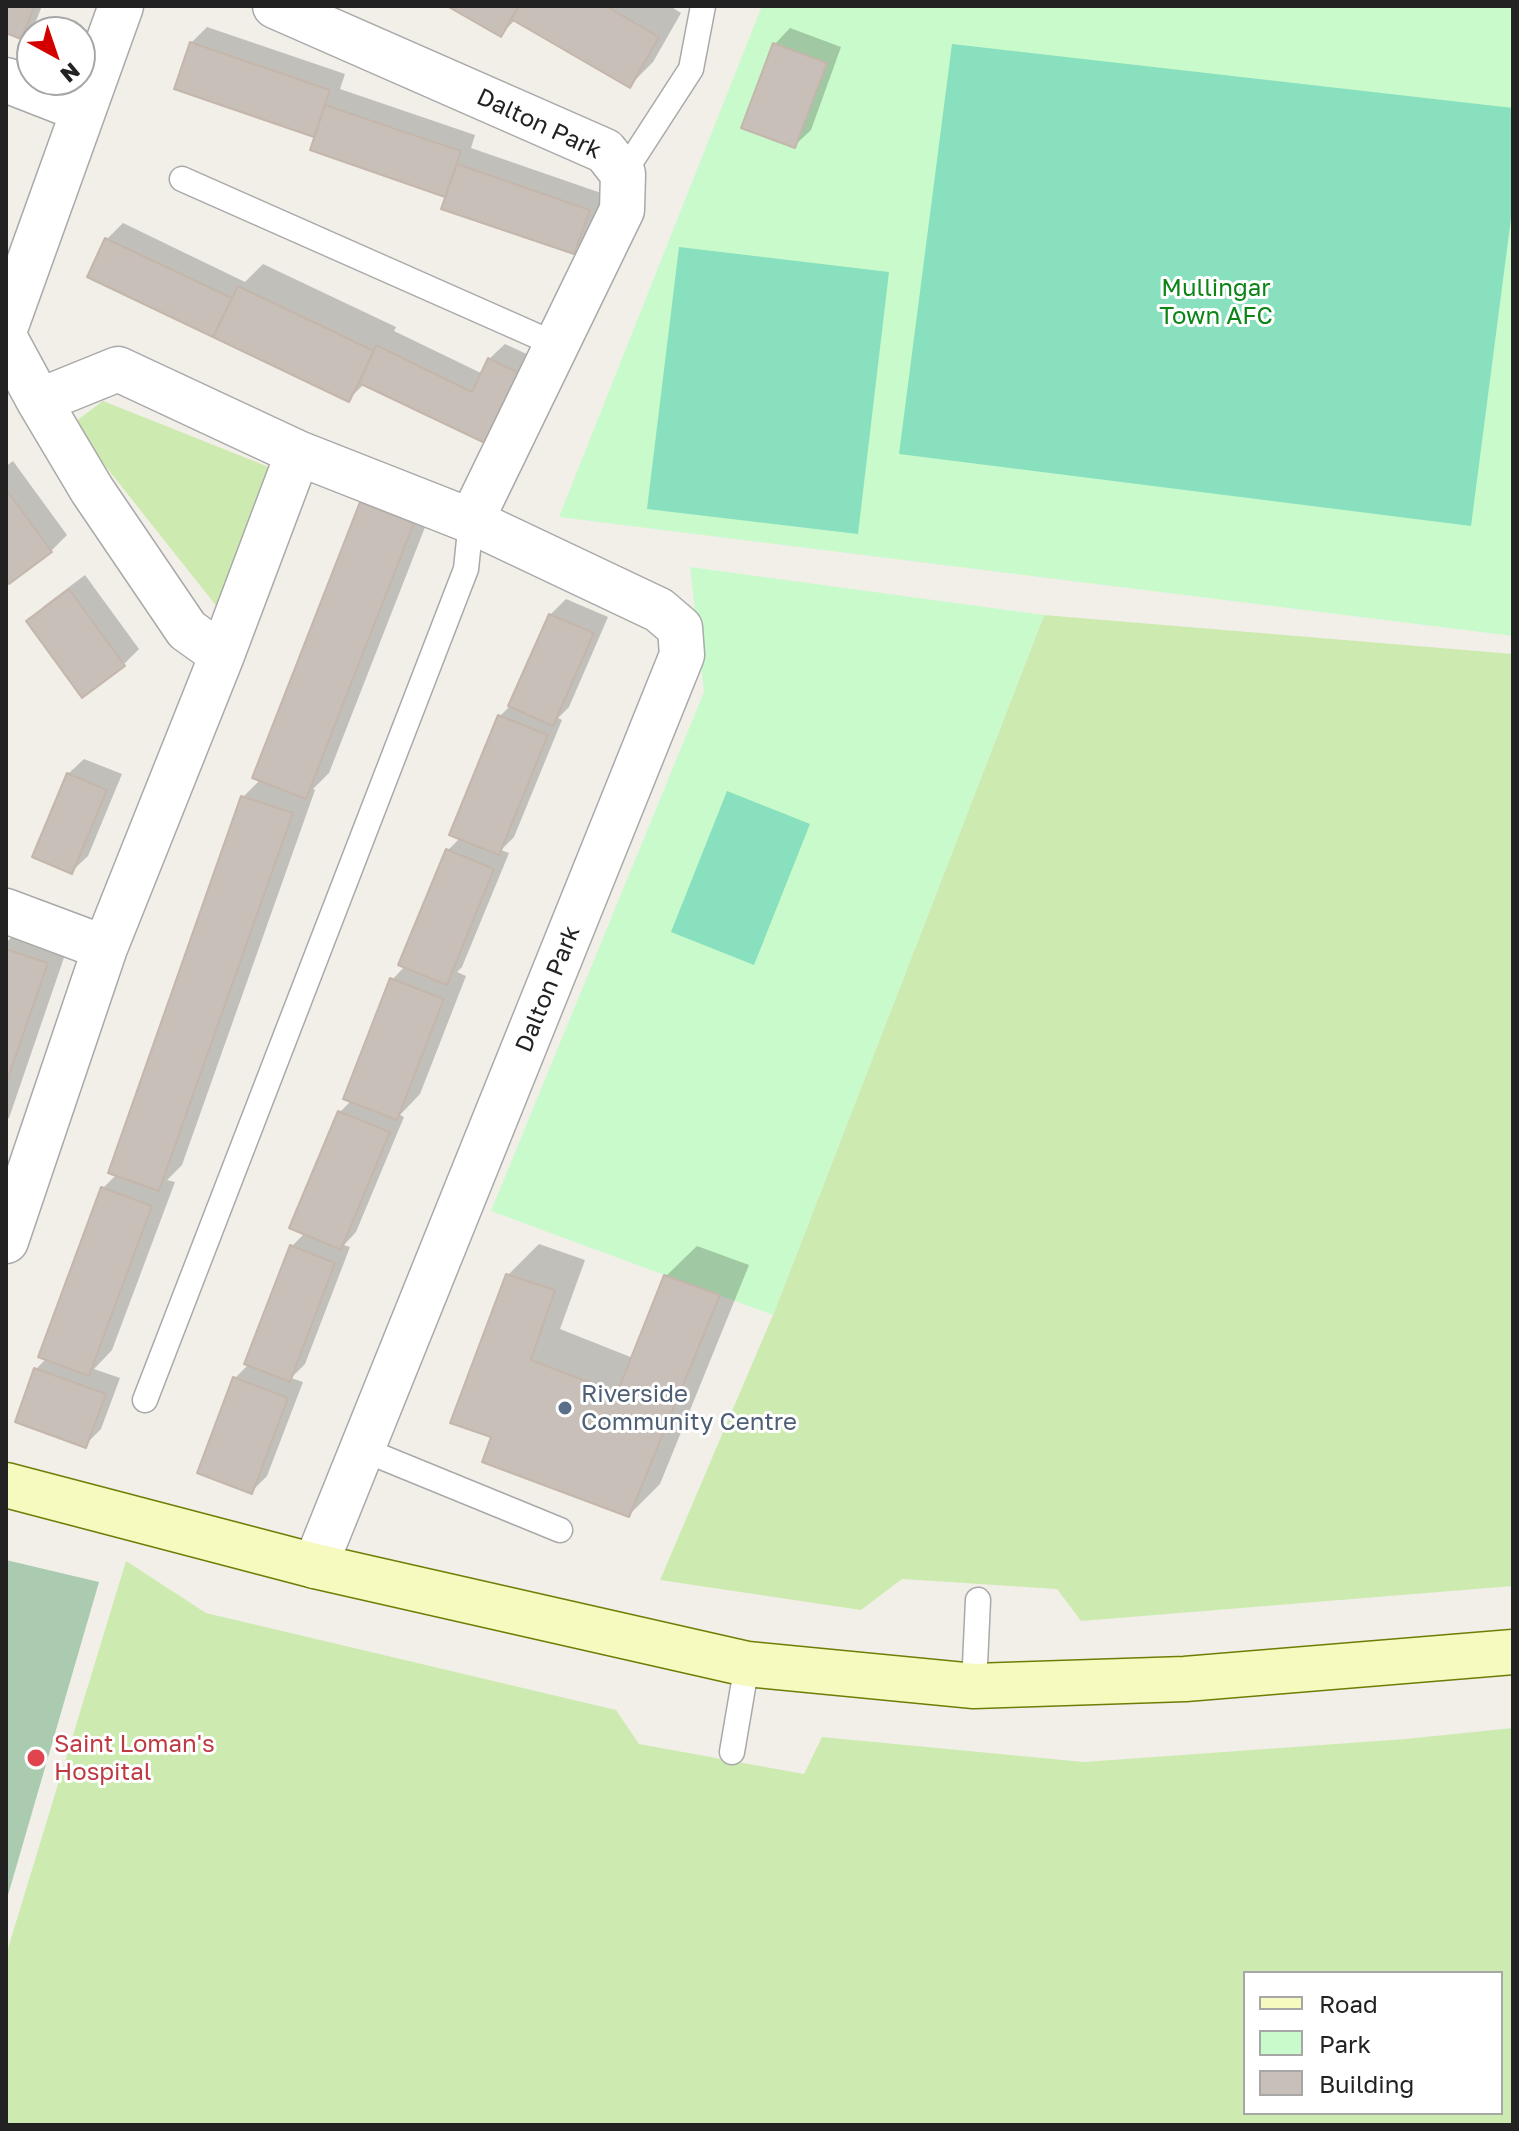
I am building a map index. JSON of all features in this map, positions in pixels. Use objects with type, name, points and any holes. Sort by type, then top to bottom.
[{"type":"street","points":[[6,326],[121,6]]},
{"type":"street","name":"Dalton Park","points":[[275,6],[605,151],[623,174],[622,210],[471,521]]},
{"type":"street","points":[[6,80],[83,110]]},
{"type":"street","points":[[6,340],[92,490],[187,630],[222,655]]},
{"type":"street","name":"Dalton Park","points":[[39,401],[118,369],[298,453],[471,521],[659,610],[680,628],[682,655],[315,1566]]},
{"type":"street","points":[[6,1241],[105,948],[222,655],[298,453]]},
{"type":"street","points":[[6,911],[105,948]]},
{"type":"street","points":[[6,1485],[315,1566],[747,1664],[974,1686],[1185,1679],[1513,1652]]},
{"type":"lane","points":[[623,174],[691,69],[703,6]]},
{"type":"lane","points":[[182,179],[557,345]]},
{"type":"lane","points":[[145,1400],[466,569],[471,521]]},
{"type":"lane","points":[[362,1449],[560,1530]]},
{"type":"lane","points":[[974,1686],[978,1600]]},
{"type":"lane","points":[[732,1752],[747,1664]]},
{"type":"green space","name":"Mullingar Town AFC","points":[[762,6],[1513,6],[1513,636],[559,517]]},
{"type":"green space","points":[[952,44],[1513,108],[1513,203],[1471,526],[899,454]]},
{"type":"green space","points":[[679,247],[889,272],[858,534],[647,509]]},
{"type":"green space","points":[[103,401],[294,477],[233,627],[72,424]]},
{"type":"green space","points":[[690,567],[1044,615],[773,1315],[491,1211],[704,692]]},
{"type":"green space","points":[[1044,615],[1513,654],[1513,1586],[1081,1621],[1057,1589],[902,1579],[861,1610],[660,1580],[773,1315]]},
{"type":"green space","points":[[727,791],[810,824],[754,965],[671,932]]},
{"type":"green space","name":"Saint Loman's Hospital","points":[[6,1560],[99,1582],[6,1902]]},
{"type":"green space","points":[[126,1561],[206,1613],[616,1710],[639,1744],[804,1774],[822,1737],[1084,1762],[1405,1739],[1513,1728],[1513,2125],[6,2125],[6,1955]]},
{"type":"building","points":[[6,6],[35,6],[31,16],[16,16],[16,37],[6,33]]},
{"type":"building","points":[[447,6],[519,6],[501,37]]},
{"type":"building","points":[[519,6],[606,6],[659,37],[630,88],[511,19]]},
{"type":"building","points":[[190,42],[330,90],[314,137],[174,89]]},
{"type":"building","points":[[773,43],[827,63],[795,148],[741,128]]},
{"type":"building","points":[[325,105],[461,151],[445,197],[310,150]]},
{"type":"building","points":[[457,164],[590,210],[574,254],[441,209]]},
{"type":"building","points":[[105,238],[232,298],[213,337],[87,277]]},
{"type":"building","points":[[238,286],[374,351],[349,402],[213,337]]},
{"type":"building","points":[[376,345],[472,392],[488,358],[519,373],[485,443],[359,383]]},
{"type":"building","points":[[6,489],[52,552],[9,584],[6,579]]},
{"type":"building","points":[[360,502],[414,523],[306,799],[252,778]]},
{"type":"building","points":[[69,589],[125,666],[82,698],[26,621]]},
{"type":"building","points":[[549,614],[594,633],[553,726],[508,706]]},
{"type":"building","points":[[498,715],[548,735],[499,855],[449,835]]},
{"type":"building","points":[[67,773],[107,790],[72,874],[32,857]]},
{"type":"building","points":[[241,796],[293,813],[159,1191],[108,1173]]},
{"type":"building","points":[[446,849],[494,869],[447,985],[398,965]]},
{"type":"building","points":[[6,949],[48,963],[6,1084]]},
{"type":"building","points":[[390,978],[444,999],[397,1120],[343,1099]]},
{"type":"building","points":[[338,1111],[390,1132],[341,1250],[289,1228]]},
{"type":"building","points":[[101,1187],[152,1206],[89,1376],[38,1357]]},
{"type":"building","points":[[290,1245],[335,1263],[290,1382],[244,1364]]},
{"type":"building","name":"Riverside Community Centre","points":[[506,1274],[555,1290],[531,1360],[617,1393],[664,1275],[720,1295],[629,1517],[482,1462],[491,1437],[450,1423]]},
{"type":"building","points":[[34,1368],[106,1394],[86,1448],[15,1422]]},
{"type":"building","points":[[233,1377],[288,1398],[252,1494],[197,1473]]},
{"type":"place","name":"Riverside Community Centre","points":[[565,1408]]},
{"type":"place","name":"Saint Loman's Hospital","points":[[36,1758]]}]
